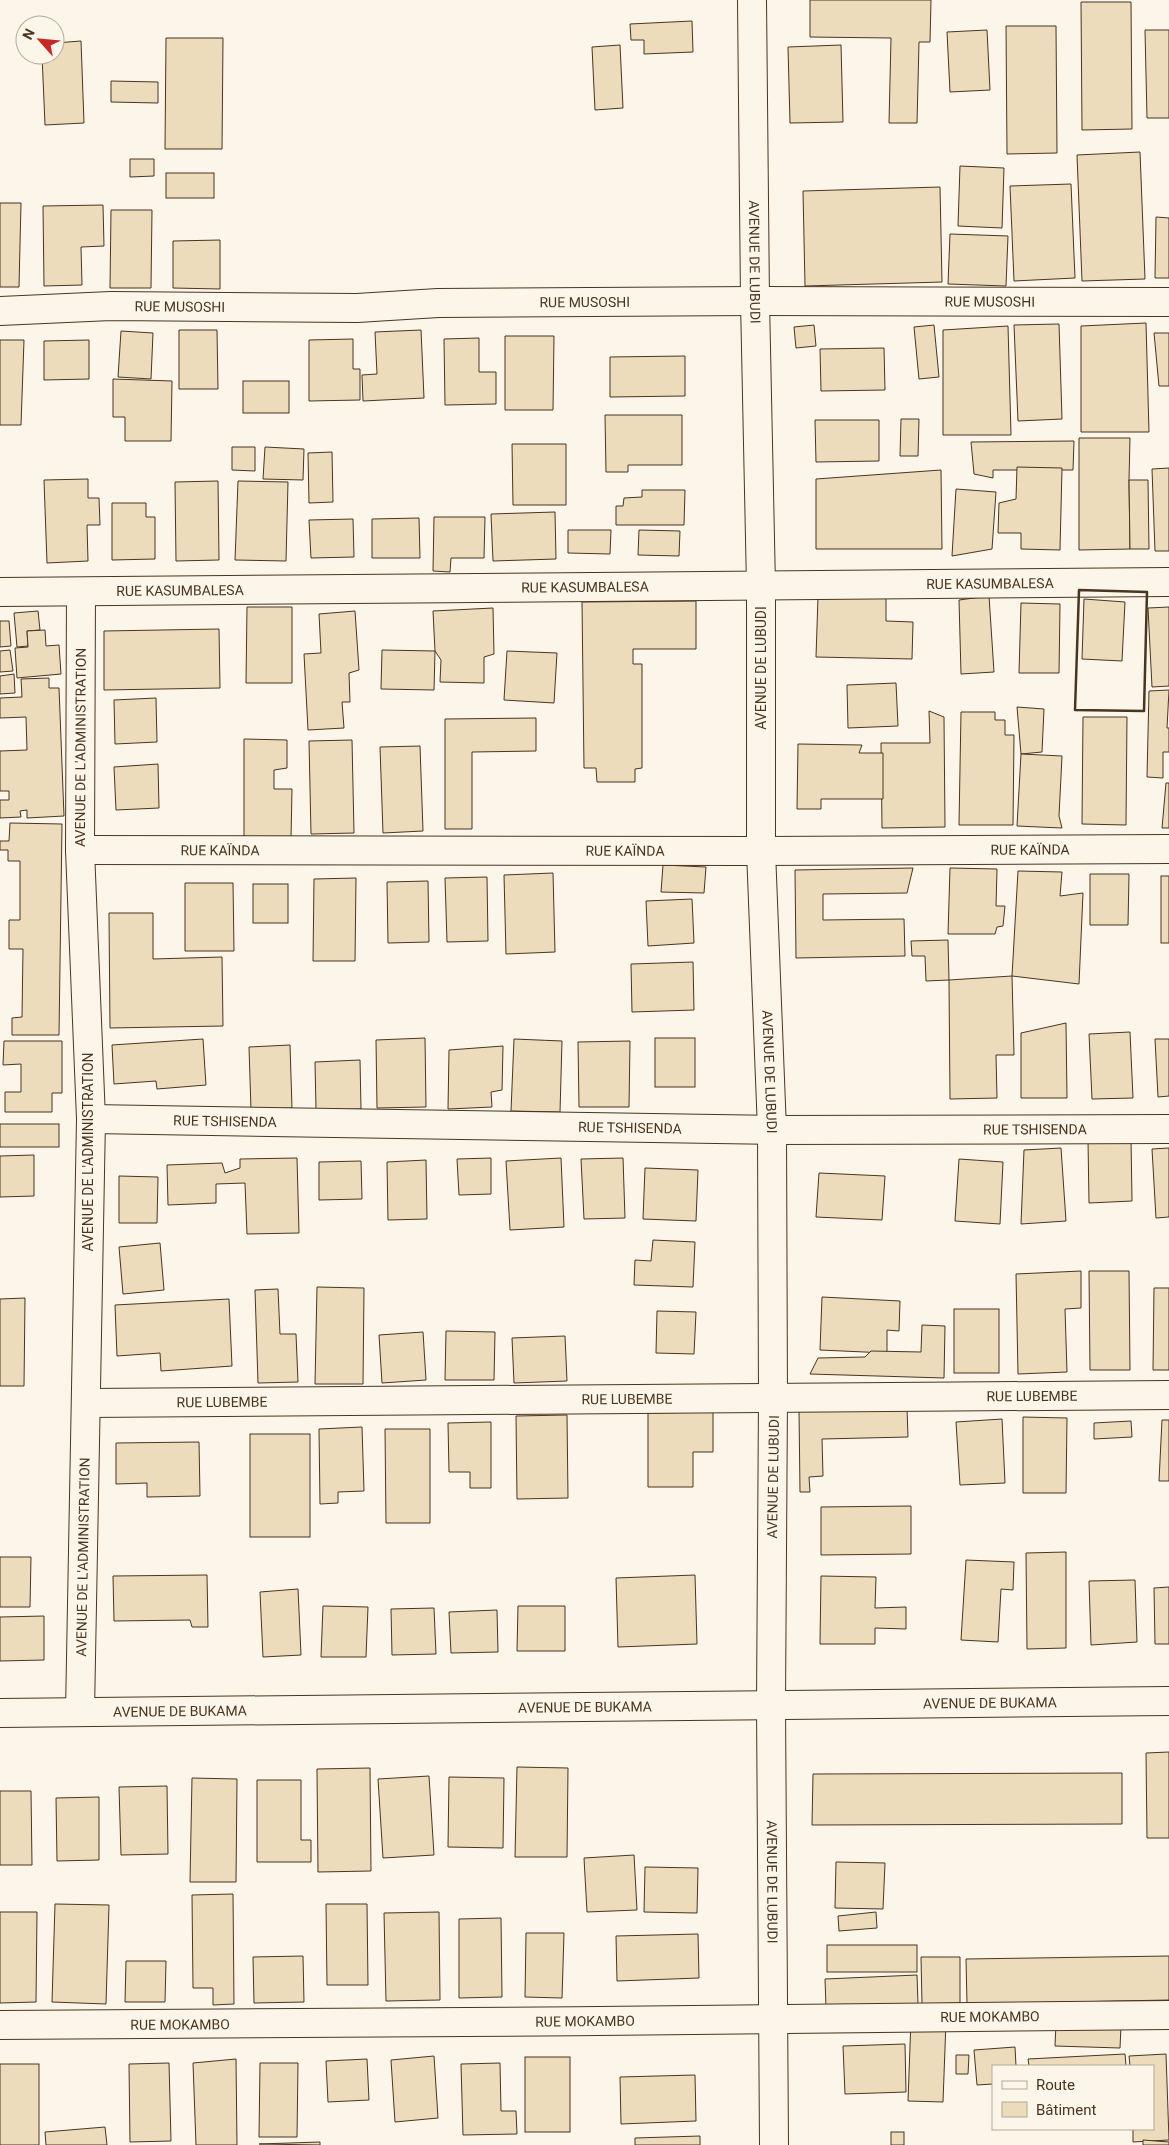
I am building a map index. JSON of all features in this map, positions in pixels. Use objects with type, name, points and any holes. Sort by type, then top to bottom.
[{"type":"street","name":"AVENUE DE LUBUDI","points":[[752,0],[755,301],[761,586],[761,851],[772,1130],[774,1398],[770,1705],[774,2145]]},
{"type":"street","name":"RUE MUSOSHI","points":[[0,311],[111,306],[357,308],[438,303],[755,301],[1169,302]]},
{"type":"street","name":"RUE KASUMBALESA","points":[[0,592],[1169,582]]},
{"type":"street","name":"AVENUE DE L'ADMINISTRATION","points":[[80,592],[80,850],[91,1119],[80,1712]]},
{"type":"street","name":"RUE KAÏNDA","points":[[80,850],[761,851],[1169,849]]},
{"type":"street","name":"RUE TSHISENDA","points":[[91,1119],[772,1130],[1169,1130]]},
{"type":"street","name":"RUE LUBEMBE","points":[[86,1403],[1169,1395]]},
{"type":"street","name":"AVENUE DE BUKAMA","points":[[0,1713],[1169,1701]]},
{"type":"street","name":"RUE MOKAMBO","points":[[0,2025],[255,2025],[1169,2015]]},
{"type":"building","points":[[810,0],[931,0],[930,42],[919,42],[917,123],[889,123],[891,38],[810,37]]},
{"type":"building","points":[[1081,2],[1131,2],[1132,129],[1082,130]]},
{"type":"building","points":[[692,21],[693,52],[644,54],[644,40],[631,40],[630,24]]},
{"type":"building","points":[[1006,26],[1056,26],[1057,153],[1007,154]]},
{"type":"building","points":[[987,30],[990,90],[950,92],[947,32]]},
{"type":"building","points":[[1145,30],[1169,30],[1169,118],[1147,118]]},
{"type":"building","points":[[166,38],[223,38],[222,149],[165,149]]},
{"type":"building","points":[[81,41],[84,123],[45,125],[42,65],[65,65],[65,42]]},
{"type":"building","points":[[620,45],[623,108],[595,110],[592,47]]},
{"type":"building","points":[[841,45],[843,122],[790,123],[788,47]]},
{"type":"building","points":[[111,81],[158,82],[158,103],[111,102]]},
{"type":"building","points":[[1140,152],[1145,279],[1082,281],[1077,155]]},
{"type":"building","points":[[130,159],[154,159],[154,176],[130,177]]},
{"type":"building","points":[[960,166],[1004,168],[1002,228],[958,226]]},
{"type":"building","points":[[166,173],[214,173],[214,198],[166,198]]},
{"type":"building","points":[[1071,184],[1075,278],[1014,281],[1010,186]]},
{"type":"building","points":[[940,187],[942,282],[805,286],[803,191]]},
{"type":"building","points":[[0,203],[21,203],[19,287],[0,287]]},
{"type":"building","points":[[103,205],[104,246],[81,247],[82,285],[44,286],[43,206]]},
{"type":"building","points":[[111,210],[152,210],[151,288],[110,288]]},
{"type":"building","points":[[1156,217],[1169,218],[1169,278],[1155,278]]},
{"type":"building","points":[[950,234],[1008,236],[1006,286],[948,284]]},
{"type":"building","points":[[220,240],[220,289],[173,288],[173,241]]},
{"type":"building","points":[[1146,323],[1149,432],[1081,432],[1081,326]]},
{"type":"building","points":[[1059,324],[1062,419],[1018,421],[1014,325]]},
{"type":"building","points":[[814,325],[816,346],[796,348],[794,327]]},
{"type":"building","points":[[934,325],[939,377],[919,379],[914,327]]},
{"type":"building","points":[[1008,326],[1011,435],[943,435],[943,330]]},
{"type":"building","points":[[179,330],[217,330],[218,389],[179,389]]},
{"type":"building","points":[[421,330],[424,398],[363,401],[362,375],[377,374],[375,332]]},
{"type":"building","points":[[121,331],[153,333],[151,379],[118,377]]},
{"type":"building","points":[[1154,333],[1169,333],[1169,386],[1159,386]]},
{"type":"building","points":[[505,336],[554,336],[553,410],[505,410]]},
{"type":"building","points":[[479,338],[479,372],[496,372],[496,404],[445,405],[444,339]]},
{"type":"building","points":[[353,339],[353,369],[360,369],[360,400],[309,401],[309,340]]},
{"type":"building","points":[[0,340],[24,340],[21,425],[0,425]]},
{"type":"building","points":[[89,340],[89,379],[44,380],[44,341]]},
{"type":"building","points":[[884,348],[885,390],[821,391],[820,349]]},
{"type":"building","points":[[685,356],[685,396],[610,397],[610,357]]},
{"type":"building","points":[[113,379],[172,381],[171,441],[125,441],[125,417],[113,417]]},
{"type":"building","points":[[243,381],[289,381],[289,413],[243,413]]},
{"type":"building","points":[[605,415],[682,415],[682,465],[628,465],[628,472],[606,472]]},
{"type":"building","points":[[901,419],[919,419],[918,456],[900,456]]},
{"type":"building","points":[[815,420],[879,420],[879,461],[816,462]]},
{"type":"building","points":[[1079,438],[1130,438],[1130,549],[1079,550]]},
{"type":"building","points":[[1074,441],[1073,470],[993,470],[993,478],[974,474],[971,442]]},
{"type":"building","points":[[512,444],[566,444],[566,505],[513,505]]},
{"type":"building","points":[[232,447],[255,447],[255,471],[232,470]]},
{"type":"building","points":[[265,447],[304,449],[303,480],[263,479]]},
{"type":"building","points":[[332,452],[333,502],[309,503],[308,453]]},
{"type":"building","points":[[1017,467],[1062,468],[1060,550],[1021,549],[1021,533],[998,533],[999,503],[1016,499]]},
{"type":"building","points":[[1169,468],[1169,551],[1155,551],[1152,469]]},
{"type":"building","points":[[941,470],[942,549],[816,549],[816,479]]},
{"type":"building","points":[[88,479],[88,498],[99,498],[100,525],[87,525],[88,561],[47,563],[44,480]]},
{"type":"building","points":[[1129,480],[1148,480],[1149,549],[1130,549]]},
{"type":"building","points":[[218,481],[219,560],[176,561],[175,482]]},
{"type":"building","points":[[238,481],[288,482],[286,561],[235,560]]},
{"type":"building","points":[[956,489],[996,492],[992,549],[952,556]]},
{"type":"building","points":[[642,490],[685,490],[684,525],[616,525],[616,506],[623,506],[624,498],[642,497]]},
{"type":"building","points":[[112,503],[146,503],[146,517],[155,517],[155,559],[112,560]]},
{"type":"building","points":[[555,512],[556,559],[493,561],[491,514]]},
{"type":"building","points":[[434,517],[485,517],[484,558],[451,558],[450,572],[433,571]]},
{"type":"building","points":[[419,518],[420,558],[372,558],[372,519]]},
{"type":"building","points":[[353,519],[354,557],[311,558],[309,520]]},
{"type":"building","points":[[568,530],[611,530],[610,554],[568,553]]},
{"type":"building","points":[[639,530],[680,531],[679,556],[638,555]]},
{"type":"building","points":[[989,596],[994,672],[961,674],[959,600]]},
{"type":"building","points":[[818,597],[886,598],[886,621],[913,622],[912,659],[816,657]]},
{"type":"building","points":[[1084,599],[1125,602],[1122,661],[1082,659]]},
{"type":"building","points":[[696,601],[696,649],[633,649],[633,664],[642,664],[642,768],[635,769],[635,782],[597,782],[596,768],[584,768],[582,602]]},
{"type":"building","points":[[1021,603],[1060,604],[1059,673],[1019,673]]},
{"type":"building","points":[[247,607],[292,607],[292,683],[246,683]]},
{"type":"building","points":[[1169,607],[1169,686],[1152,687],[1148,608]]},
{"type":"building","points":[[493,608],[494,654],[484,657],[484,683],[440,682],[441,660],[435,651],[433,611]]},
{"type":"building","points":[[38,611],[40,630],[27,631],[28,646],[17,647],[14,613]]},
{"type":"building","points":[[355,611],[359,670],[349,673],[350,702],[342,702],[344,728],[308,730],[304,654],[321,653],[319,614]]},
{"type":"building","points":[[0,621],[9,621],[11,646],[0,647]]},
{"type":"building","points":[[219,629],[220,688],[104,690],[104,631]]},
{"type":"building","points":[[45,630],[46,646],[59,645],[61,674],[17,678],[15,648],[28,647],[27,631]]},
{"type":"building","points":[[10,650],[13,671],[0,672],[0,651]]},
{"type":"building","points":[[382,650],[435,651],[434,690],[381,689]]},
{"type":"building","points":[[507,651],[557,653],[554,703],[504,700]]},
{"type":"building","points":[[14,674],[15,693],[0,694],[0,676]]},
{"type":"building","points":[[49,678],[49,688],[59,688],[64,816],[27,818],[27,810],[20,811],[21,817],[0,818],[0,800],[9,800],[9,791],[0,791],[0,751],[27,750],[26,717],[0,718],[0,698],[22,697],[21,679]]},
{"type":"building","points":[[896,683],[898,726],[848,728],[847,685]]},
{"type":"building","points":[[1169,690],[1167,728],[1169,728],[1169,752],[1163,752],[1163,778],[1147,777],[1149,691]]},
{"type":"building","points":[[156,698],[157,742],[115,744],[114,700]]},
{"type":"building","points":[[1017,707],[1044,709],[1042,752],[1021,754]]},
{"type":"building","points":[[929,711],[944,717],[945,827],[882,828],[881,743],[930,743]]},
{"type":"building","points":[[961,712],[995,712],[995,720],[1005,720],[1005,735],[1014,735],[1013,825],[959,825]]},
{"type":"building","points":[[1083,717],[1127,717],[1126,825],[1082,824]]},
{"type":"building","points":[[536,718],[536,751],[472,752],[472,829],[445,829],[445,719]]},
{"type":"building","points":[[244,739],[287,740],[287,768],[274,770],[274,789],[292,789],[291,839],[244,839]]},
{"type":"building","points":[[352,740],[354,833],[311,834],[309,741]]},
{"type":"building","points":[[798,744],[862,745],[859,753],[883,753],[883,799],[821,799],[821,809],[797,809]]},
{"type":"building","points":[[420,746],[423,831],[383,833],[380,747]]},
{"type":"building","points":[[1021,754],[1062,756],[1059,816],[1062,828],[1017,826]]},
{"type":"building","points":[[158,764],[159,808],[116,810],[114,767]]},
{"type":"building","points":[[1166,783],[1169,783],[1169,828],[1162,828]]},
{"type":"building","points":[[10,823],[62,824],[59,1035],[12,1035],[12,1018],[22,1017],[23,949],[9,949],[9,920],[20,920],[20,861],[8,861],[8,850],[0,850],[0,841],[9,841]]},
{"type":"building","points":[[663,865],[706,867],[704,893],[661,892]]},
{"type":"building","points":[[913,868],[907,893],[823,894],[823,920],[904,919],[905,956],[796,958],[795,870]]},
{"type":"building","points":[[950,868],[997,869],[996,906],[1005,906],[1003,926],[997,927],[995,934],[948,934]]},
{"type":"building","points":[[1018,871],[1062,872],[1060,896],[1083,893],[1079,984],[1012,976]]},
{"type":"building","points":[[553,873],[555,952],[506,954],[504,875]]},
{"type":"building","points":[[1090,874],[1129,874],[1128,925],[1090,925]]},
{"type":"building","points":[[1161,876],[1169,876],[1169,943],[1161,943]]},
{"type":"building","points":[[487,877],[488,941],[447,942],[445,878]]},
{"type":"building","points":[[356,878],[355,961],[313,961],[314,879]]},
{"type":"building","points":[[428,881],[429,942],[388,943],[387,882]]},
{"type":"building","points":[[185,883],[233,883],[234,951],[185,951]]},
{"type":"building","points":[[253,884],[288,884],[288,923],[253,923]]},
{"type":"building","points":[[692,899],[694,943],[648,946],[646,901]]},
{"type":"building","points":[[109,913],[153,913],[153,959],[222,957],[223,1026],[110,1028]]},
{"type":"building","points":[[948,940],[949,980],[926,981],[925,956],[912,956],[911,941]]},
{"type":"building","points":[[693,962],[694,1010],[632,1012],[631,964]]},
{"type":"building","points":[[1012,976],[1014,1055],[996,1055],[997,1098],[950,1099],[949,980]]},
{"type":"building","points":[[1066,1023],[1067,1098],[1021,1098],[1021,1033]]},
{"type":"building","points":[[1130,1032],[1133,1098],[1092,1099],[1089,1034]]},
{"type":"building","points":[[425,1038],[426,1107],[377,1108],[376,1040]]},
{"type":"building","points":[[655,1038],[695,1038],[695,1087],[655,1087]]},
{"type":"building","points":[[203,1039],[206,1085],[157,1089],[156,1081],[114,1084],[112,1045]]},
{"type":"building","points":[[514,1039],[562,1041],[560,1112],[511,1111]]},
{"type":"building","points":[[1155,1039],[1169,1039],[1169,1096],[1158,1097]]},
{"type":"building","points":[[4,1041],[62,1041],[62,1093],[52,1093],[52,1112],[5,1112],[5,1092],[21,1092],[21,1064],[3,1065]]},
{"type":"building","points":[[630,1041],[629,1107],[579,1107],[578,1042]]},
{"type":"building","points":[[290,1045],[292,1108],[251,1110],[249,1047]]},
{"type":"building","points":[[503,1046],[502,1090],[491,1092],[492,1107],[448,1109],[449,1050]]},
{"type":"building","points":[[360,1060],[361,1109],[316,1110],[315,1062]]},
{"type":"building","points":[[0,1124],[59,1124],[59,1147],[0,1147]]},
{"type":"building","points":[[1131,1139],[1132,1201],[1089,1203],[1088,1141]]},
{"type":"building","points":[[1061,1148],[1066,1221],[1021,1224],[1024,1150]]},
{"type":"building","points":[[1169,1148],[1169,1217],[1156,1218],[1152,1149]]},
{"type":"building","points":[[34,1155],[34,1196],[0,1197],[0,1156]]},
{"type":"building","points":[[297,1158],[299,1233],[247,1234],[245,1183],[216,1184],[216,1203],[168,1205],[167,1165],[222,1163],[225,1173],[240,1168],[240,1159]]},
{"type":"building","points":[[491,1158],[491,1194],[459,1195],[457,1159]]},
{"type":"building","points":[[561,1158],[564,1227],[510,1230],[506,1161]]},
{"type":"building","points":[[623,1158],[625,1218],[584,1219],[581,1159]]},
{"type":"building","points":[[959,1159],[1003,1162],[1000,1224],[955,1221]]},
{"type":"building","points":[[426,1160],[427,1219],[388,1220],[387,1162]]},
{"type":"building","points":[[361,1161],[362,1199],[319,1200],[319,1162]]},
{"type":"building","points":[[645,1168],[698,1170],[696,1221],[643,1219]]},
{"type":"building","points":[[819,1173],[885,1176],[882,1220],[816,1217]]},
{"type":"building","points":[[119,1176],[158,1177],[157,1223],[119,1223]]},
{"type":"building","points":[[653,1240],[695,1242],[693,1287],[634,1285],[635,1260],[651,1261]]},
{"type":"building","points":[[160,1243],[164,1290],[123,1294],[119,1247]]},
{"type":"building","points":[[1081,1271],[1081,1308],[1065,1309],[1067,1372],[1018,1374],[1016,1274]]},
{"type":"building","points":[[1089,1271],[1129,1271],[1130,1370],[1090,1370]]},
{"type":"building","points":[[317,1287],[364,1288],[363,1384],[315,1384]]},
{"type":"building","points":[[1154,1288],[1169,1288],[1169,1370],[1153,1370]]},
{"type":"building","points":[[278,1289],[280,1334],[296,1334],[298,1382],[258,1383],[255,1290]]},
{"type":"building","points":[[822,1297],[900,1301],[899,1331],[887,1330],[887,1353],[820,1350]]},
{"type":"building","points":[[25,1298],[24,1386],[0,1386],[0,1299]]},
{"type":"building","points":[[229,1299],[232,1366],[161,1371],[160,1353],[117,1356],[115,1305]]},
{"type":"building","points":[[954,1309],[999,1309],[999,1373],[954,1373]]},
{"type":"building","points":[[657,1311],[696,1312],[694,1354],[656,1353]]},
{"type":"building","points":[[922,1325],[945,1326],[944,1378],[810,1374],[818,1358],[865,1357],[871,1351],[921,1352]]},
{"type":"building","points":[[446,1331],[495,1332],[494,1380],[445,1380]]},
{"type":"building","points":[[423,1332],[426,1380],[382,1383],[379,1335]]},
{"type":"building","points":[[565,1336],[567,1381],[514,1383],[512,1338]]},
{"type":"building","points":[[907,1408],[908,1437],[822,1439],[823,1476],[809,1477],[810,1492],[800,1492],[799,1410]]},
{"type":"building","points":[[713,1412],[713,1452],[693,1452],[693,1487],[648,1487],[648,1413]]},
{"type":"building","points":[[567,1415],[568,1498],[517,1499],[516,1416]]},
{"type":"building","points":[[1023,1417],[1067,1418],[1066,1493],[1023,1493]]},
{"type":"building","points":[[1002,1419],[1005,1483],[960,1485],[956,1422]]},
{"type":"building","points":[[1162,1420],[1169,1420],[1169,1481],[1159,1481]]},
{"type":"building","points":[[1131,1421],[1132,1437],[1094,1439],[1094,1423]]},
{"type":"building","points":[[491,1422],[491,1488],[470,1488],[470,1472],[449,1472],[448,1423]]},
{"type":"building","points":[[362,1427],[364,1491],[338,1492],[338,1503],[320,1504],[319,1429]]},
{"type":"building","points":[[385,1429],[430,1429],[430,1523],[386,1523]]},
{"type":"building","points":[[250,1434],[310,1434],[310,1537],[250,1537]]},
{"type":"building","points":[[199,1442],[200,1496],[147,1497],[147,1483],[116,1484],[116,1443]]},
{"type":"building","points":[[911,1506],[911,1554],[821,1555],[821,1507]]},
{"type":"building","points":[[1066,1552],[1066,1648],[1027,1649],[1026,1553]]},
{"type":"building","points":[[0,1557],[31,1557],[30,1607],[0,1607]]},
{"type":"building","points":[[966,1560],[1014,1562],[1013,1590],[1001,1589],[998,1642],[961,1640]]},
{"type":"building","points":[[207,1575],[208,1627],[192,1627],[190,1620],[114,1621],[113,1576]]},
{"type":"building","points":[[695,1575],[697,1644],[618,1647],[616,1578]]},
{"type":"building","points":[[821,1576],[876,1577],[875,1608],[906,1607],[906,1629],[875,1628],[875,1644],[820,1644]]},
{"type":"building","points":[[1135,1580],[1137,1642],[1091,1645],[1089,1581]]},
{"type":"building","points":[[1169,1587],[1169,1644],[1155,1644],[1154,1588]]},
{"type":"building","points":[[298,1589],[301,1655],[263,1657],[260,1592]]},
{"type":"building","points":[[323,1606],[368,1607],[366,1657],[321,1657]]},
{"type":"building","points":[[518,1606],[565,1606],[565,1651],[517,1651]]},
{"type":"building","points":[[434,1608],[436,1654],[392,1655],[391,1609]]},
{"type":"building","points":[[497,1610],[498,1652],[451,1653],[449,1612]]},
{"type":"building","points":[[44,1616],[44,1660],[0,1661],[0,1617]]},
{"type":"building","points":[[1169,1752],[1169,1838],[1147,1838],[1146,1753]]},
{"type":"building","points":[[517,1767],[568,1768],[567,1857],[515,1857]]},
{"type":"building","points":[[370,1768],[371,1871],[318,1872],[317,1769]]},
{"type":"building","points":[[1122,1773],[1122,1824],[812,1825],[813,1774]]},
{"type":"building","points":[[429,1776],[434,1855],[383,1858],[378,1779]]},
{"type":"building","points":[[449,1777],[504,1778],[503,1848],[448,1847]]},
{"type":"building","points":[[192,1778],[237,1779],[236,1882],[190,1882]]},
{"type":"building","points":[[257,1780],[301,1780],[301,1840],[311,1840],[311,1862],[257,1862]]},
{"type":"building","points":[[167,1786],[168,1854],[121,1855],[119,1787]]},
{"type":"building","points":[[0,1791],[31,1791],[32,1865],[0,1865]]},
{"type":"building","points":[[99,1797],[99,1860],[57,1861],[56,1798]]},
{"type":"building","points":[[634,1855],[637,1910],[587,1912],[584,1858]]},
{"type":"building","points":[[836,1862],[885,1863],[883,1909],[835,1908]]},
{"type":"building","points":[[645,1867],[698,1868],[697,1913],[644,1912]]},
{"type":"building","points":[[233,1894],[234,2004],[213,2005],[213,1988],[193,1988],[192,1895]]},
{"type":"building","points":[[55,1904],[109,1905],[106,2004],[52,2002]]},
{"type":"building","points":[[326,1904],[367,1904],[368,1985],[327,1985]]},
{"type":"building","points":[[0,1912],[37,1912],[36,2002],[0,2003]]},
{"type":"building","points":[[439,1912],[440,2000],[386,2001],[384,1913]]},
{"type":"building","points":[[876,1912],[877,1928],[839,1931],[838,1916]]},
{"type":"building","points":[[501,1918],[502,1997],[459,1998],[459,1919]]},
{"type":"building","points":[[526,1933],[564,1933],[562,1998],[525,1997]]},
{"type":"building","points":[[698,1934],[699,1978],[617,1981],[616,1936]]},
{"type":"building","points":[[827,1945],[917,1945],[917,1972],[827,1972]]},
{"type":"building","points":[[303,1956],[304,2002],[254,2003],[253,1957]]},
{"type":"building","points":[[1169,1956],[1169,2000],[967,2004],[966,1959]]},
{"type":"building","points":[[921,1957],[960,1957],[960,2003],[922,2004]]},
{"type":"building","points":[[126,1961],[166,1961],[165,2002],[125,2002]]},
{"type":"building","points":[[917,1975],[918,2004],[826,2007],[825,1979]]},
{"type":"building","points":[[911,2020],[946,2021],[943,2102],[908,2101]]},
{"type":"building","points":[[1056,2024],[1121,2026],[1120,2048],[1055,2046]]},
{"type":"building","points":[[905,2044],[906,2092],[845,2094],[843,2046]]},
{"type":"building","points":[[1015,2047],[1016,2065],[992,2065],[992,2084],[977,2085],[974,2050]]},
{"type":"building","points":[[1125,2054],[1126,2065],[1029,2065],[1028,2059]]},
{"type":"building","points":[[1166,2054],[1169,2140],[1133,2142],[1133,2130],[1154,2130],[1154,2065],[1130,2065],[1129,2056]]},
{"type":"building","points":[[956,2055],[969,2055],[968,2074],[956,2074]]},
{"type":"building","points":[[434,2056],[438,2118],[395,2122],[391,2060]]},
{"type":"building","points":[[525,2057],[570,2057],[570,2132],[525,2132]]},
{"type":"building","points":[[236,2059],[237,2145],[196,2145],[193,2063]]},
{"type":"building","points":[[367,2059],[369,2100],[328,2102],[326,2061]]},
{"type":"building","points":[[169,2063],[171,2141],[130,2142],[129,2064]]},
{"type":"building","points":[[260,2063],[298,2063],[297,2137],[259,2137]]},
{"type":"building","points":[[500,2063],[501,2111],[516,2111],[517,2134],[463,2135],[461,2064]]},
{"type":"building","points":[[0,2064],[39,2064],[39,2145],[0,2145]]},
{"type":"building","points":[[695,2075],[696,2121],[621,2124],[620,2077]]},
{"type":"building","points":[[105,2127],[107,2145],[46,2145],[45,2132]]},
{"type":"building","points":[[891,2132],[904,2132],[904,2145],[891,2145]]},
{"type":"building","points":[[700,2136],[700,2145],[635,2145],[635,2138]]},
{"type":"building","points":[[1143,2140],[1169,2142],[1169,2145],[1143,2145]]},
{"type":"building","points":[[320,2142],[320,2145],[259,2144]]},
{"type":"wall","points":[[1079,590],[1147,592],[1144,711],[1075,710],[1079,590]]}]
